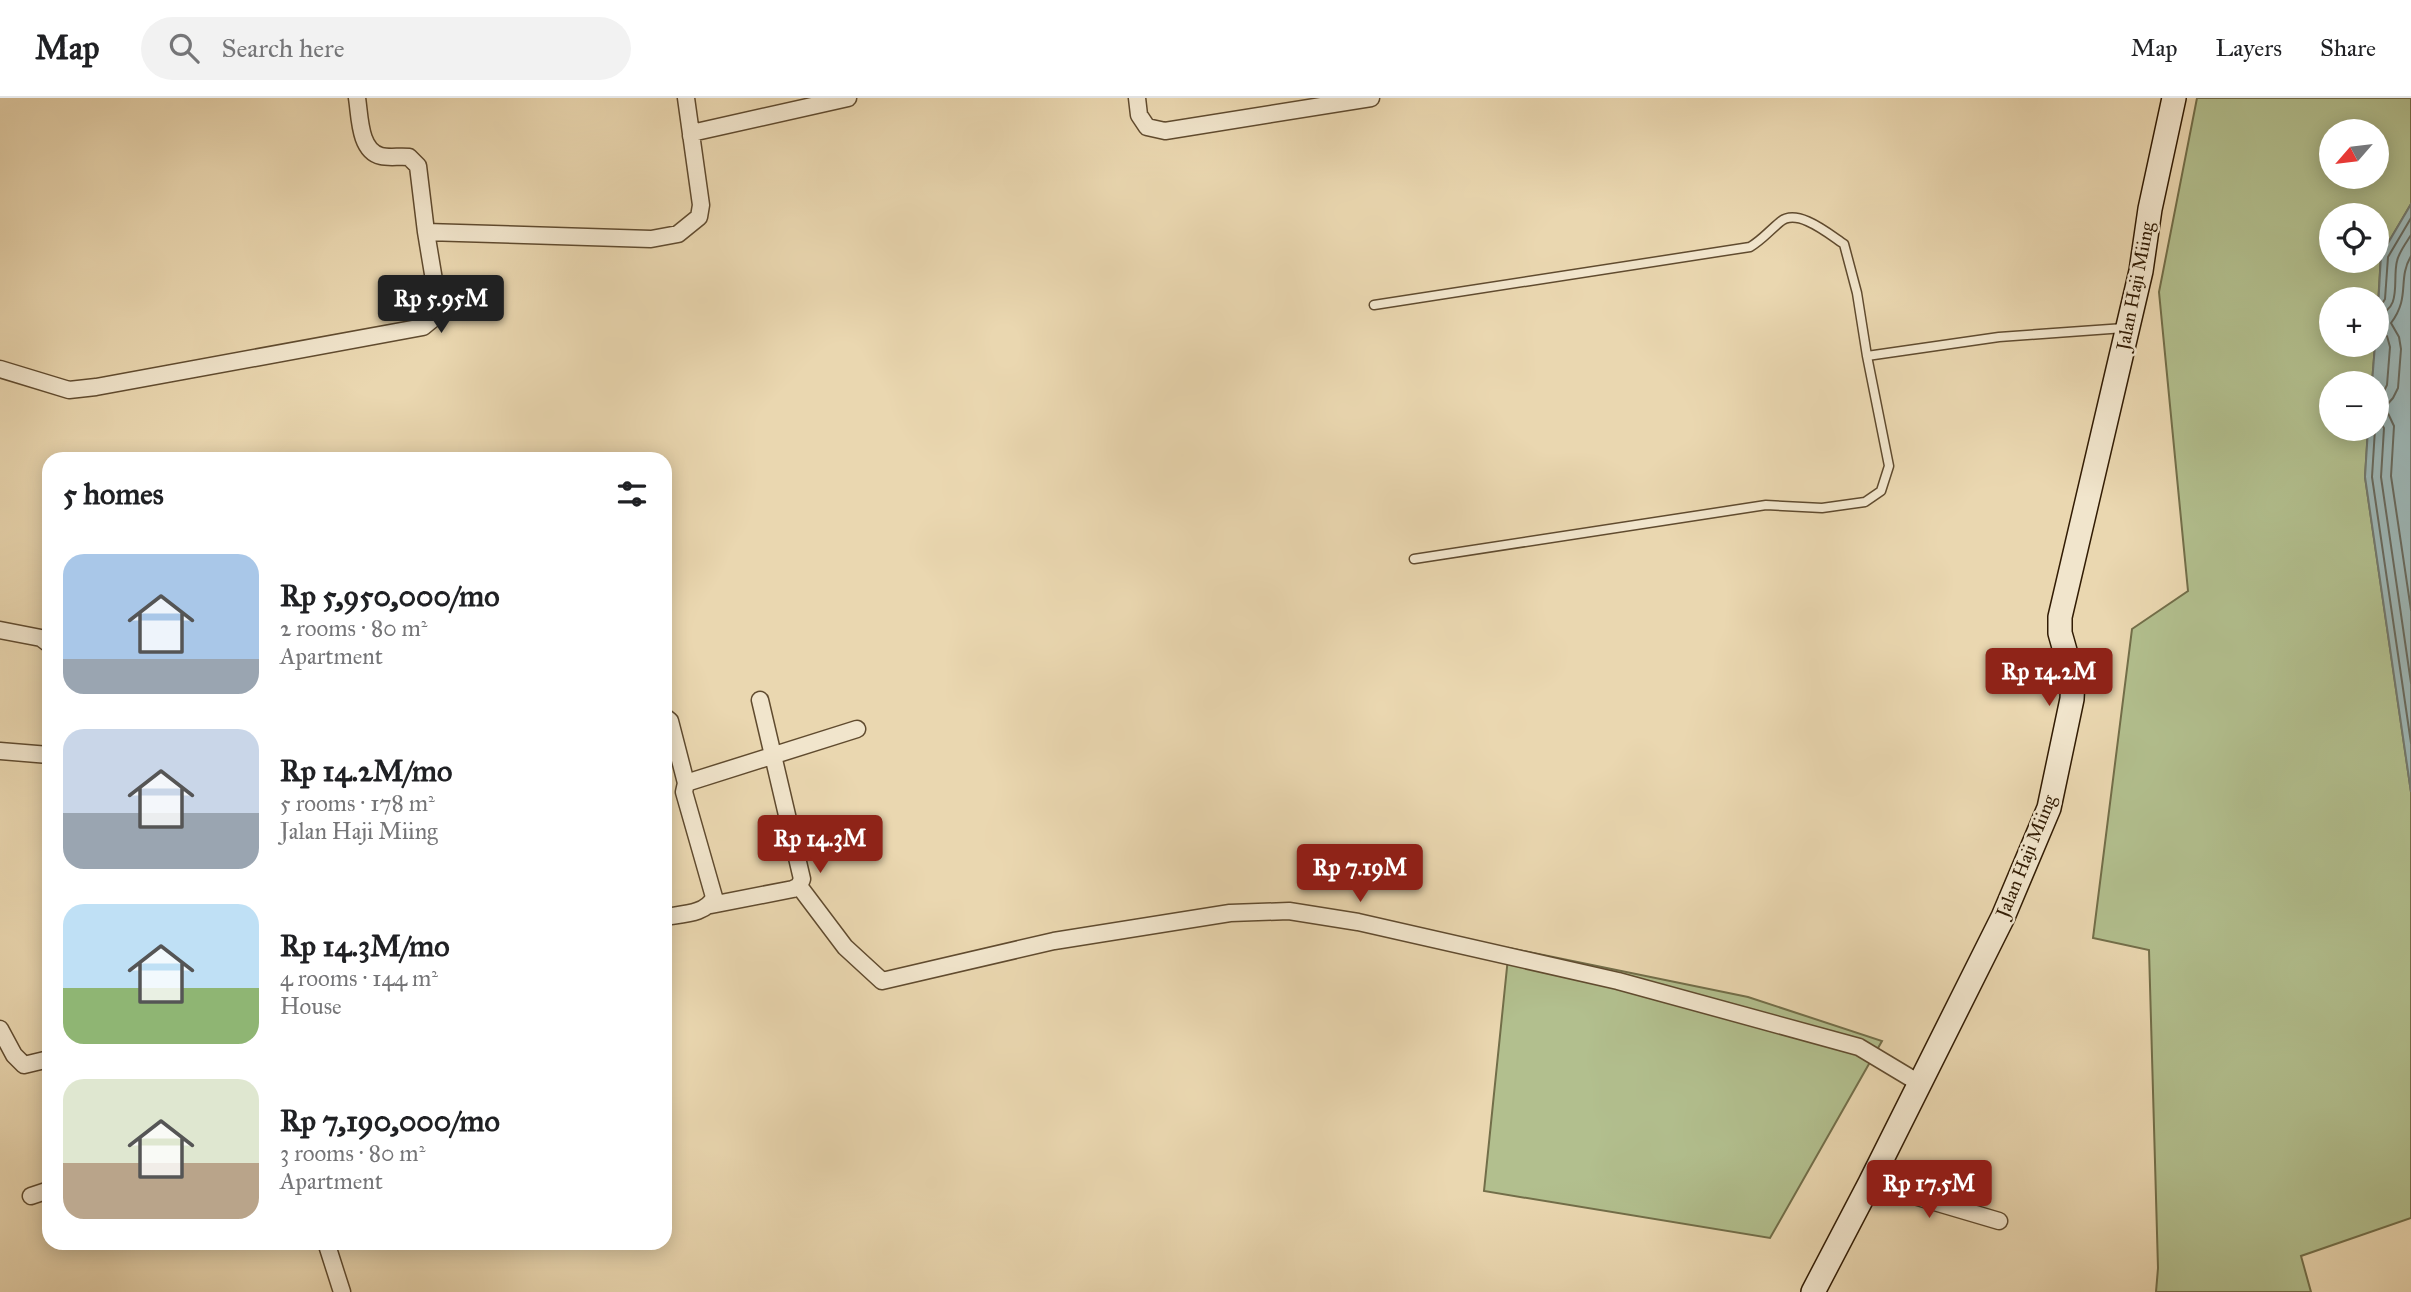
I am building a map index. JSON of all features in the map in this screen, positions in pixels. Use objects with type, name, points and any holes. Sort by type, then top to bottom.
[{"type":"main road","name":"Jalan Haji Miing","points":[[1813,1292],[2003,917],[2049,808],[2072,699],[2073,679],[2060,633],[2060,617],[2141,271],[2150,209],[2174,98]]},
{"type":"street","points":[[0,369],[69,390],[423,327],[433,318],[437,298],[418,166],[409,156],[381,156],[370,151],[364,140],[357,98]]},
{"type":"street","points":[[426,232],[651,239],[678,234],[699,217],[701,205],[686,98]]},
{"type":"street","points":[[691,136],[696,132],[848,98]]},
{"type":"street","points":[[1137,98],[1139,115],[1147,127],[1165,131],[1371,98]]},
{"type":"street","points":[[0,630],[42,639]]},
{"type":"street","points":[[672,916],[799,886],[802,878],[760,700]]},
{"type":"street","points":[[672,729],[686,783],[684,792],[714,897],[711,905]]},
{"type":"street","points":[[686,783],[857,729]]},
{"type":"street","points":[[0,751],[42,754]]},
{"type":"street","points":[[799,886],[845,947],[882,981],[1054,941],[1230,913],[1289,911],[1358,922],[1618,981],[1858,1047],[1919,1083]]},
{"type":"street","points":[[0,1029],[14,1055],[24,1065],[42,1061]]},
{"type":"street","points":[[1870,1183],[1999,1221]]},
{"type":"street","points":[[31,1196],[42,1192]]},
{"type":"street","points":[[329,1250],[342,1292]]},
{"type":"lane","points":[[1374,304],[1750,247],[1782,219],[1792,217],[1814,224],[1844,244],[1857,293],[1889,466],[1881,491],[1865,502],[1822,508],[1766,505],[1414,559]]},
{"type":"lane","points":[[1867,356],[1999,337],[2127,328]]},
{"type":"green space","points":[[2197,98],[2411,98],[2411,204],[2389,241],[2389,203],[2319,203],[2319,273],[2380,273],[2379,287],[2319,287],[2319,357],[2374,357],[2373,371],[2319,371],[2319,441],[2367,441],[2365,477],[2411,792],[2411,1218],[2301,1256],[2311,1292],[2156,1292],[2158,1268],[2149,950],[2093,938],[2132,629],[2188,591],[2159,292]]},
{"type":"green space","points":[[1509,948],[1748,997],[1882,1041],[1770,1238],[1484,1191]]},
{"type":"water","points":[[2411,204],[2411,792],[2365,477],[2367,441],[2389,441],[2389,371],[2373,371],[2374,357],[2389,357],[2389,287],[2379,287],[2380,273],[2389,273],[2389,241]]}]
